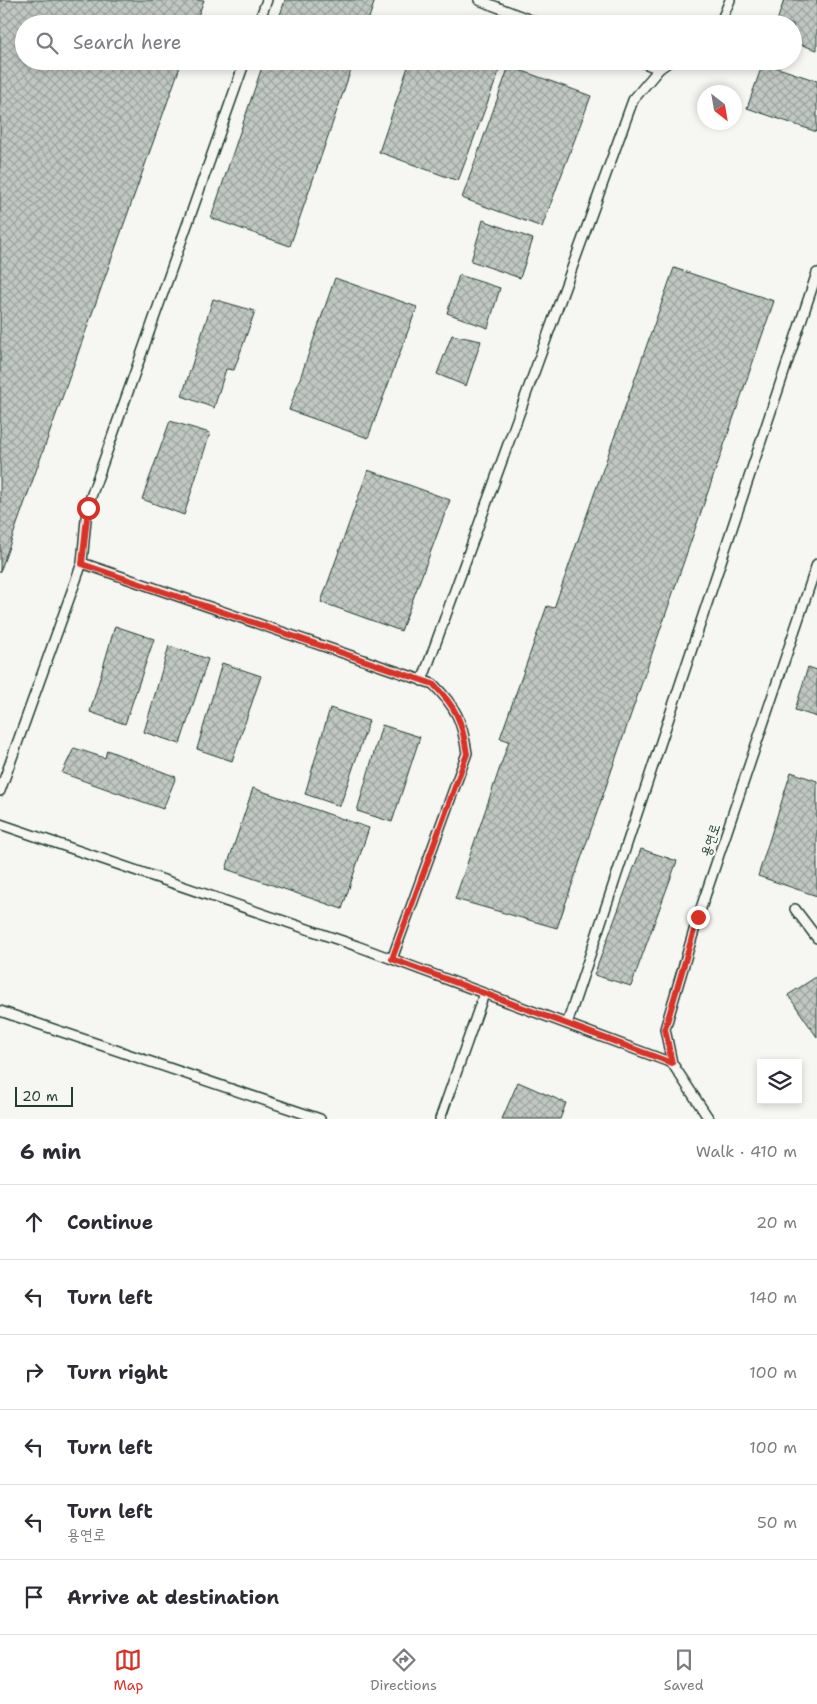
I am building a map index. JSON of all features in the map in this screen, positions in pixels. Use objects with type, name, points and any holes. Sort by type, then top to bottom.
[{"type":"lane","points":[[261,15],[266,0]]},
{"type":"lane","points":[[479,0],[518,15]]},
{"type":"lane","points":[[724,15],[730,0]]},
{"type":"lane","points":[[0,791],[82,564],[88,508],[242,70]]},
{"type":"lane","points":[[422,681],[632,100],[658,70]]},
{"type":"lane","points":[[567,1024],[817,273]]},
{"type":"lane","points":[[82,564],[433,684],[449,700],[463,728],[467,754],[392,959]]},
{"type":"lane","name":"용연로","points":[[709,1119],[672,1063],[665,1029],[698,917],[813,590],[817,564]]},
{"type":"lane","points":[[0,824],[392,959],[672,1063]]},
{"type":"lane","points":[[795,908],[817,938]]},
{"type":"lane","points":[[440,1119],[484,994]]},
{"type":"lane","points":[[0,1011],[320,1119]]},
{"type":"building","points":[[0,0],[204,0],[198,15],[15,15],[15,70],[179,70],[0,572]]},
{"type":"building","points":[[285,0],[375,0],[370,15],[280,15]]},
{"type":"building","points":[[784,0],[817,0],[817,50],[802,45],[802,15],[779,15]]},
{"type":"building","points":[[261,70],[351,70],[290,246],[211,218]]},
{"type":"building","points":[[407,70],[500,70],[458,181],[379,152]]},
{"type":"building","points":[[508,70],[520,70],[591,96],[542,227],[462,198]]},
{"type":"building","points":[[761,70],[784,70],[817,81],[817,132],[747,108]]},
{"type":"building","points":[[483,220],[533,239],[520,278],[471,261]]},
{"type":"building","points":[[674,268],[774,301],[557,928],[455,899],[509,741],[500,738],[547,606],[554,608]]},
{"type":"building","points":[[459,275],[500,288],[488,328],[447,313]]},
{"type":"building","points":[[335,278],[417,307],[368,438],[289,410]]},
{"type":"building","points":[[213,299],[255,311],[234,370],[226,369],[214,408],[182,396]]},
{"type":"building","points":[[452,335],[481,341],[466,386],[437,374]]},
{"type":"building","points":[[170,421],[210,433],[184,515],[142,499]]},
{"type":"building","points":[[368,470],[450,500],[401,631],[321,602]]},
{"type":"building","points":[[115,626],[154,639],[125,724],[90,712]]},
{"type":"building","points":[[169,646],[208,659],[180,744],[144,732]]},
{"type":"building","points":[[222,663],[261,676],[232,761],[197,749]]},
{"type":"building","points":[[808,667],[817,670],[817,717],[795,710]]},
{"type":"building","points":[[330,708],[369,721],[340,806],[305,794]]},
{"type":"building","points":[[382,725],[420,737],[392,822],[357,811]]},
{"type":"building","points":[[74,748],[105,758],[107,750],[176,777],[163,809],[62,773]]},
{"type":"building","points":[[791,772],[817,781],[817,896],[758,876]]},
{"type":"building","points":[[253,788],[369,828],[342,909],[226,869]]},
{"type":"building","points":[[641,849],[677,861],[631,986],[594,975]]},
{"type":"building","points":[[816,977],[817,979],[817,1037],[788,995]]},
{"type":"building","points":[[518,1082],[566,1103],[560,1119],[502,1119]]},
{"type":"route","points":[[88,508],[82,564],[433,684],[449,700],[463,728],[467,754],[392,959],[672,1063],[665,1029],[698,917]]}]
